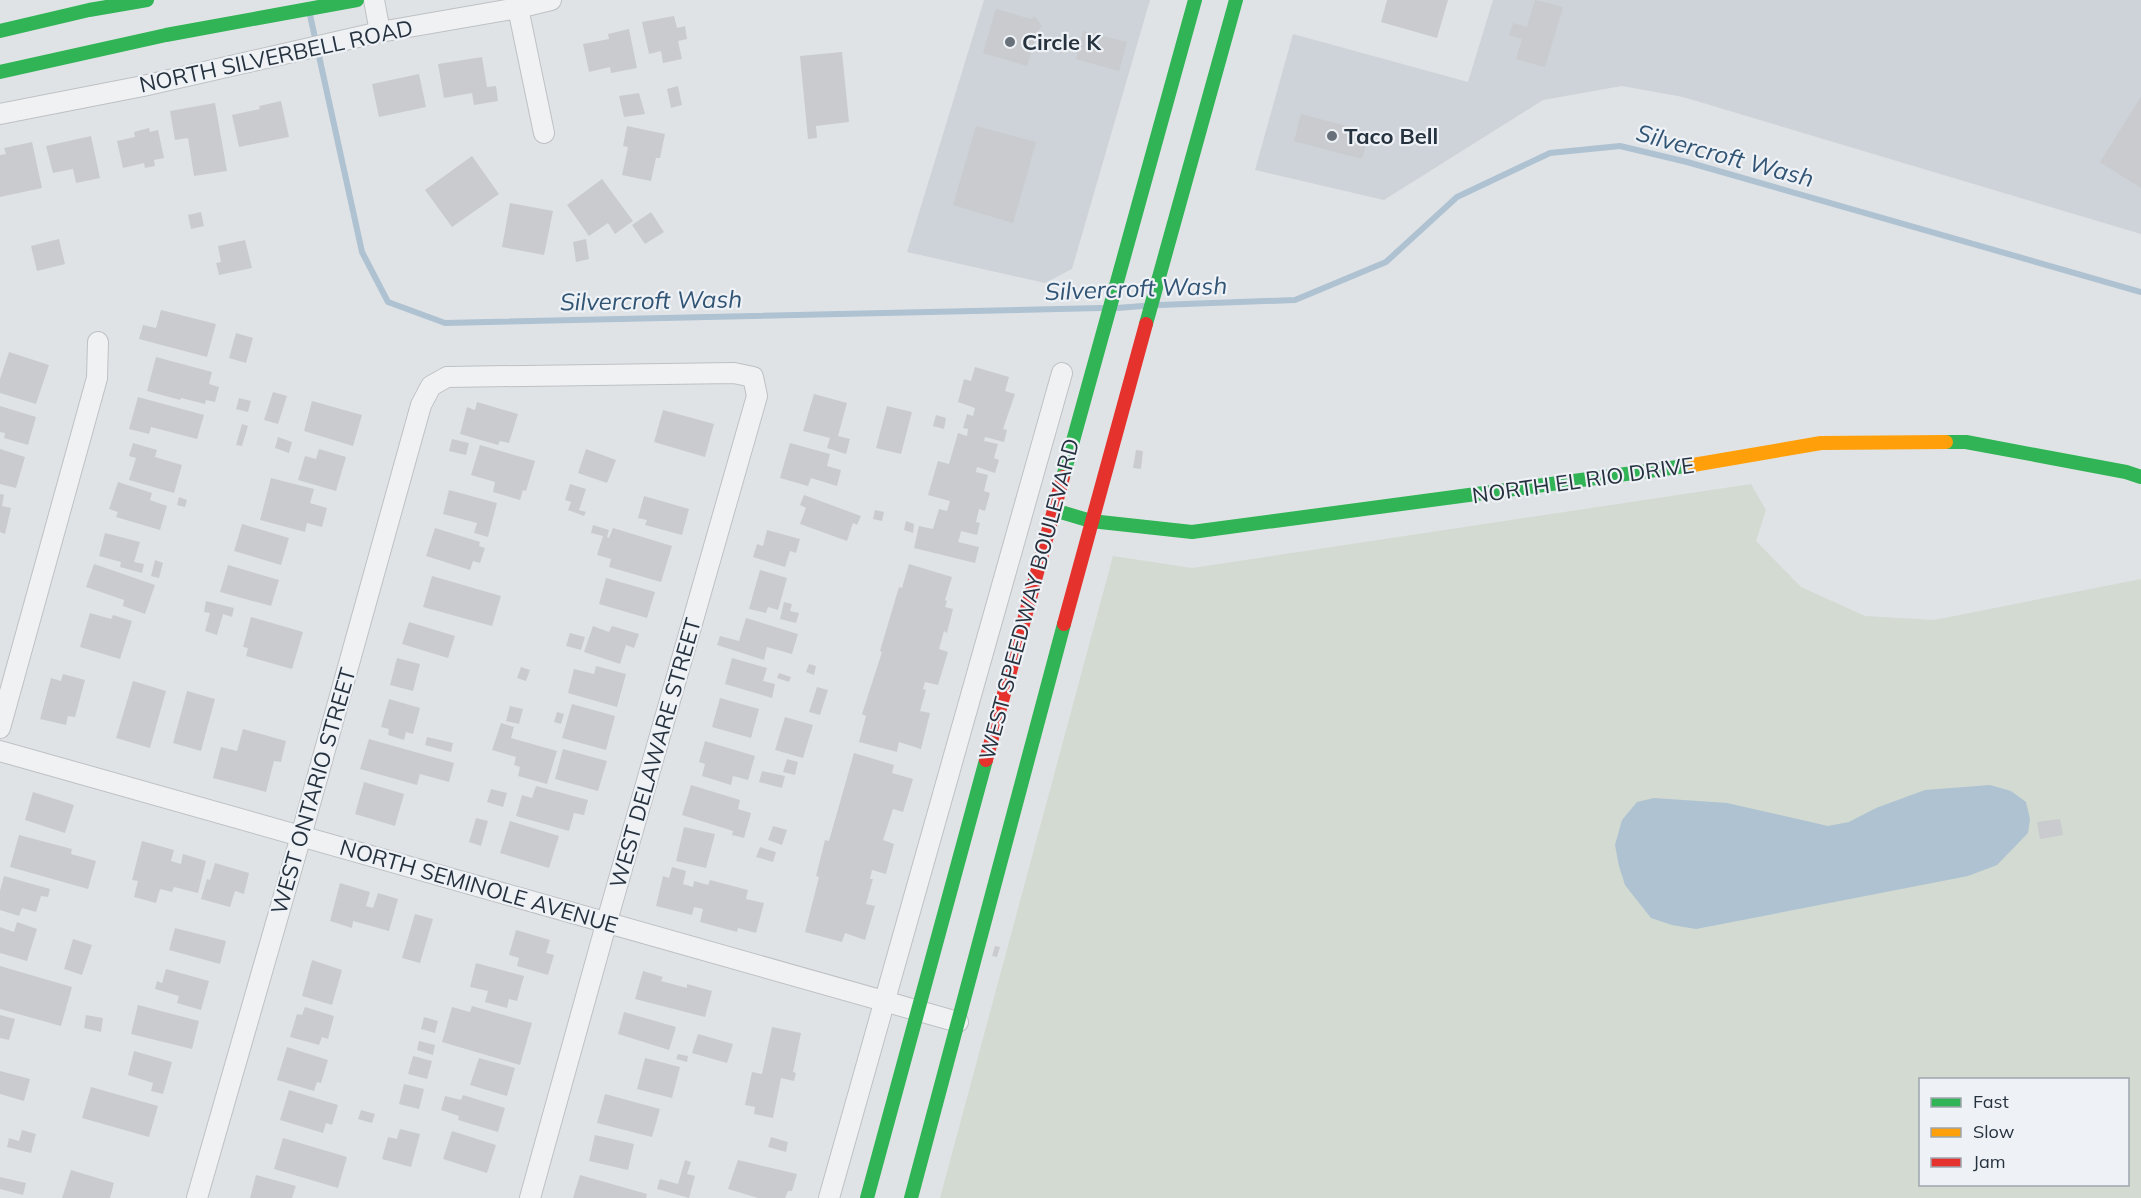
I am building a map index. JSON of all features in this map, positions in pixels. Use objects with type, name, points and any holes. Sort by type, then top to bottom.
[{"type":"main road","points":[[0,31],[87,5],[147,0]]},
{"type":"main road","name":"NORTH SILVERBELL ROAD","points":[[0,72],[166,34],[357,0]]},
{"type":"main road","name":"WEST SPEEDWAY BOULEVARD","points":[[867,1198],[1120,268],[1162,137],[1195,0]]},
{"type":"main road","name":"WEST SPEEDWAY BOULEVARD","points":[[911,1198],[1091,521],[1161,270],[1191,144],[1236,0]]},
{"type":"main road","name":"NORTH EL RIO DRIVE","points":[[1054,510],[1091,521],[1192,532],[1672,469],[1821,443],[1966,442],[2126,472],[2141,477]]},
{"type":"street","points":[[375,0],[380,32]]},
{"type":"street","name":"NORTH SILVERBELL ROAD","points":[[0,114],[143,86],[380,32],[551,0]]},
{"type":"street","points":[[518,8],[544,133]]},
{"type":"street","points":[[0,728],[97,378],[98,342]]},
{"type":"street","name":"WEST ONTARIO STREET","points":[[197,1198],[421,405],[431,386],[447,377],[734,373],[753,377]]},
{"type":"street","name":"WEST SPEEDWAY BOULEVARD","points":[[829,1198],[1062,373]]},
{"type":"street","name":"WEST DELAWARE STREET","points":[[530,1198],[757,396],[753,377]]},
{"type":"street","name":"NORTH EL RIO DRIVE","points":[[1025,503],[1054,510]]},
{"type":"street","name":"NORTH SEMINOLE AVENUE","points":[[0,751],[958,1022]]},
{"type":"shaded area","points":[[984,0],[1150,0],[1072,269],[1045,283],[907,252]]},
{"type":"shaded area","points":[[1493,0],[2141,0],[2141,234],[1683,97],[1622,86],[1543,100],[1384,200],[1255,170],[1293,34],[1468,82]]},
{"type":"shaded area","points":[[1751,484],[1766,510],[1756,541],[1801,587],[1865,616],[1934,620],[2141,579],[2141,1198],[940,1198],[1113,556],[1192,568]]},
{"type":"water","points":[[1990,785],[2011,791],[2026,802],[2030,819],[2028,833],[1997,865],[1968,876],[1696,929],[1672,925],[1651,918],[1625,885],[1615,845],[1622,820],[1637,802],[1654,798],[1727,803],[1828,826],[1849,822],[1876,808],[1925,790]]},
{"type":"building","points":[[1387,0],[1448,0],[1437,38],[1381,22]]},
{"type":"building","points":[[1535,0],[1563,7],[1545,67],[1516,59],[1522,39],[1509,35],[1513,23],[1527,27]]},
{"type":"building","name":"Circle K","points":[[996,9],[1031,19],[1035,16],[1042,27],[1038,30],[1027,66],[983,53]]},
{"type":"building","points":[[674,16],[677,28],[685,26],[687,39],[678,41],[682,59],[663,63],[661,51],[649,54],[642,22]]},
{"type":"building","points":[[629,29],[637,68],[611,73],[610,67],[589,72],[583,44],[609,39],[608,34]]},
{"type":"building","name":"Circle K","points":[[1083,31],[1127,42],[1119,71],[1076,59]]},
{"type":"building","points":[[842,52],[849,122],[816,126],[817,138],[808,139],[800,56]]},
{"type":"building","points":[[482,57],[487,87],[496,86],[498,101],[474,105],[472,93],[444,98],[438,64]]},
{"type":"building","points":[[419,74],[426,107],[379,117],[372,84]]},
{"type":"building","points":[[678,86],[682,105],[671,108],[667,89]]},
{"type":"building","points":[[639,93],[645,114],[624,117],[619,96]]},
{"type":"building","points":[[2141,97],[2141,188],[2100,162]]},
{"type":"building","points":[[281,101],[289,137],[239,147],[232,115],[260,109],[259,106]]},
{"type":"building","points":[[215,103],[227,171],[194,176],[188,138],[175,140],[170,111]]},
{"type":"building","name":"Taco Bell","points":[[1301,114],[1369,132],[1362,159],[1294,141]]},
{"type":"building","points":[[627,126],[665,134],[660,158],[656,158],[651,181],[622,175],[628,147],[623,146]]},
{"type":"building","points":[[976,126],[1036,142],[1013,223],[953,205]]},
{"type":"building","points":[[149,128],[150,132],[158,130],[164,158],[154,160],[155,166],[145,168],[144,163],[123,168],[117,141],[135,137],[134,132]]},
{"type":"building","points":[[91,136],[100,178],[76,183],[73,169],[53,173],[46,146]]},
{"type":"building","points":[[32,142],[42,188],[0,197],[0,155],[6,154],[4,148]]},
{"type":"building","points":[[472,156],[499,194],[452,227],[425,190]]},
{"type":"building","points":[[602,179],[633,221],[615,234],[608,223],[589,236],[567,205]]},
{"type":"building","points":[[510,203],[553,211],[544,255],[502,247]]},
{"type":"building","points":[[201,212],[204,226],[191,229],[188,215]]},
{"type":"building","points":[[651,212],[664,232],[645,244],[632,225]]},
{"type":"building","points":[[59,239],[65,264],[37,271],[31,246]]},
{"type":"building","points":[[586,239],[589,259],[576,262],[573,242]]},
{"type":"building","points":[[245,240],[252,268],[219,275],[216,263],[221,262],[218,246]]},
{"type":"building","points":[[161,310],[216,324],[207,357],[139,339],[143,325],[156,328]]},
{"type":"building","points":[[236,333],[253,338],[246,363],[229,358]]},
{"type":"building","points":[[9,352],[49,365],[36,404],[0,393],[0,379]]},
{"type":"building","points":[[156,357],[212,372],[209,384],[219,387],[215,402],[206,400],[205,404],[181,398],[180,400],[147,391]]},
{"type":"building","points":[[975,367],[1009,377],[1005,391],[1015,394],[1003,429],[1007,430],[1004,442],[985,437],[984,441],[998,444],[994,458],[999,460],[995,473],[977,467],[976,472],[988,475],[984,491],[990,493],[985,511],[979,509],[976,522],[980,523],[977,535],[961,531],[958,542],[979,547],[975,563],[914,548],[919,526],[933,529],[939,509],[947,511],[950,501],[928,495],[938,461],[949,464],[958,433],[967,436],[968,429],[963,428],[967,414],[973,416],[975,408],[958,402],[964,379],[971,381]]},
{"type":"building","points":[[273,392],[287,396],[278,424],[264,420]]},
{"type":"building","points":[[814,394],[847,403],[838,436],[850,439],[846,454],[827,448],[830,438],[803,431]]},
{"type":"building","points":[[138,397],[204,415],[197,439],[151,427],[149,434],[129,429]]},
{"type":"building","points":[[239,398],[251,401],[248,412],[236,409]]},
{"type":"building","points":[[312,401],[362,415],[353,446],[304,431]]},
{"type":"building","points":[[477,402],[518,414],[509,443],[500,441],[498,445],[460,434],[467,407],[475,410]]},
{"type":"building","points":[[0,406],[36,417],[28,445],[4,438],[5,433],[0,432]]},
{"type":"building","points":[[887,406],[912,412],[901,454],[876,448]]},
{"type":"building","points":[[663,410],[714,424],[705,457],[654,442]]},
{"type":"building","points":[[936,415],[946,418],[944,429],[933,426]]},
{"type":"building","points":[[242,424],[248,426],[242,446],[236,445]]},
{"type":"building","points":[[278,437],[292,442],[289,453],[275,448]]},
{"type":"building","points":[[452,439],[469,443],[466,455],[449,451]]},
{"type":"building","points":[[133,443],[157,450],[155,457],[182,465],[174,493],[129,480],[136,458],[129,456]]},
{"type":"building","points":[[790,443],[830,454],[827,466],[841,470],[837,486],[811,478],[808,486],[780,478]]},
{"type":"building","points":[[480,445],[535,461],[526,491],[523,490],[520,500],[493,492],[495,482],[471,475]]},
{"type":"building","points":[[0,449],[25,457],[16,488],[0,484]]},
{"type":"building","points":[[319,449],[346,457],[336,491],[298,480],[305,456],[316,459]]},
{"type":"building","points":[[586,449],[616,460],[607,483],[578,473]]},
{"type":"building","points":[[1136,450],[1143,451],[1141,469],[1133,468]]},
{"type":"building","points":[[271,478],[314,489],[310,503],[327,508],[322,527],[307,523],[305,532],[260,520]]},
{"type":"building","points":[[118,482],[152,493],[150,500],[167,506],[160,530],[116,517],[118,512],[109,509]]},
{"type":"building","points":[[570,484],[586,489],[579,510],[586,512],[584,516],[568,510],[571,502],[565,500]]},
{"type":"building","points":[[449,490],[497,503],[488,537],[474,533],[477,523],[443,514]]},
{"type":"building","points":[[0,494],[4,495],[2,506],[11,508],[5,534],[0,532]]},
{"type":"building","points":[[804,495],[861,516],[857,525],[853,523],[847,541],[800,524],[806,508],[800,505]]},
{"type":"building","points":[[644,496],[689,509],[682,535],[645,525],[647,520],[638,518]]},
{"type":"building","points":[[179,497],[187,500],[185,507],[177,505]]},
{"type":"building","points":[[875,510],[884,512],[882,521],[873,519]]},
{"type":"building","points":[[906,521],[914,524],[913,533],[904,530]]},
{"type":"building","points":[[242,524],[289,538],[281,565],[234,551]]},
{"type":"building","points":[[593,525],[609,530],[607,537],[609,538],[613,528],[672,546],[661,582],[609,567],[611,559],[597,555],[603,536],[591,533]]},
{"type":"building","points":[[435,528],[480,542],[479,546],[485,548],[480,563],[473,561],[470,570],[426,556]]},
{"type":"building","points":[[767,530],[800,539],[796,553],[790,551],[785,567],[753,557],[757,544],[763,546]]},
{"type":"building","points":[[105,533],[140,542],[134,562],[144,564],[142,573],[120,567],[121,562],[99,556]]},
{"type":"building","points":[[155,560],[163,563],[159,578],[151,576]]},
{"type":"building","points":[[94,564],[155,585],[145,614],[123,606],[124,600],[86,587]]},
{"type":"building","points":[[909,564],[952,577],[945,607],[953,609],[947,633],[944,631],[939,649],[948,652],[938,685],[925,682],[923,689],[926,690],[920,711],[930,713],[921,749],[899,742],[897,752],[859,742],[866,716],[862,714],[882,652],[880,651],[899,587],[902,588]]},
{"type":"building","points":[[228,565],[279,580],[271,606],[220,592]]},
{"type":"building","points":[[760,570],[787,578],[778,610],[768,607],[766,613],[749,609]]},
{"type":"building","points":[[432,576],[501,596],[492,626],[423,607]]},
{"type":"building","points":[[606,578],[655,592],[647,618],[599,604]]},
{"type":"building","points":[[206,601],[234,608],[232,617],[223,614],[217,635],[205,631],[210,613],[204,612]]},
{"type":"building","points":[[784,602],[792,604],[790,611],[799,613],[796,623],[780,619]]},
{"type":"building","points":[[90,613],[111,619],[113,615],[132,621],[120,659],[80,647]]},
{"type":"building","points":[[251,617],[303,632],[292,669],[246,656],[248,648],[243,647]]},
{"type":"building","points":[[746,618],[798,634],[792,654],[767,647],[764,660],[717,645],[720,636],[739,641]]},
{"type":"building","points":[[409,622],[455,636],[448,658],[402,644]]},
{"type":"building","points":[[593,626],[609,632],[612,626],[639,634],[634,648],[626,645],[620,664],[584,652]]},
{"type":"building","points":[[570,633],[585,637],[581,650],[566,646]]},
{"type":"building","points":[[397,658],[420,664],[413,691],[390,685]]},
{"type":"building","points":[[732,658],[767,668],[763,681],[775,684],[772,698],[725,684]]},
{"type":"building","points":[[809,664],[816,666],[814,675],[806,672]]},
{"type":"building","points":[[596,666],[626,674],[617,707],[568,693],[574,669],[594,674]]},
{"type":"building","points":[[521,667],[530,670],[526,681],[517,678]]},
{"type":"building","points":[[779,673],[791,677],[789,682],[777,678]]},
{"type":"building","points":[[63,674],[85,680],[75,717],[68,716],[66,725],[40,719],[51,678],[61,681]]},
{"type":"building","points":[[133,681],[166,691],[150,748],[116,738]]},
{"type":"building","points":[[817,687],[828,690],[820,715],[809,712]]},
{"type":"building","points":[[187,691],[215,699],[201,751],[173,743]]},
{"type":"building","points":[[720,698],[759,709],[751,738],[712,727]]},
{"type":"building","points":[[389,699],[420,708],[413,734],[406,732],[404,740],[388,735],[389,729],[381,727]]},
{"type":"building","points":[[572,704],[615,716],[606,750],[562,738]]},
{"type":"building","points":[[510,706],[523,709],[519,724],[506,721]]},
{"type":"building","points":[[557,712],[564,714],[561,724],[554,722]]},
{"type":"building","points":[[785,717],[813,725],[803,758],[775,750]]},
{"type":"building","points":[[501,723],[514,727],[511,738],[557,751],[547,784],[518,776],[520,767],[514,765],[516,757],[492,750]]},
{"type":"building","points":[[243,729],[286,741],[281,762],[274,761],[266,792],[213,778],[221,747],[237,751]]},
{"type":"building","points":[[427,737],[453,743],[451,752],[425,745]]},
{"type":"building","points":[[369,739],[454,763],[449,782],[420,774],[417,785],[360,769]]},
{"type":"building","points":[[705,741],[755,756],[748,780],[733,776],[731,785],[702,776],[705,764],[699,762]]},
{"type":"building","points":[[563,749],[607,761],[598,791],[555,779]]},
{"type":"building","points":[[854,753],[894,765],[892,773],[913,779],[903,812],[893,809],[883,840],[894,844],[886,874],[872,870],[870,879],[873,879],[866,904],[875,906],[865,940],[845,933],[842,942],[805,932],[819,877],[816,876],[825,840],[829,841]]},
{"type":"building","points":[[787,759],[798,762],[795,775],[783,772]]},
{"type":"building","points":[[762,771],[785,776],[782,788],[759,782]]},
{"type":"building","points":[[364,782],[404,794],[395,826],[355,814]]},
{"type":"building","points":[[691,785],[740,800],[738,809],[751,813],[744,838],[732,835],[733,831],[682,815]]},
{"type":"building","points":[[536,786],[588,800],[584,815],[574,813],[569,831],[516,816],[522,795],[532,798]]},
{"type":"building","points":[[491,789],[507,793],[503,807],[487,802]]},
{"type":"building","points":[[33,792],[74,805],[65,833],[25,820]]},
{"type":"building","points":[[476,818],[488,821],[481,846],[469,842]]},
{"type":"building","points":[[2060,819],[2063,835],[2040,839],[2037,822]]},
{"type":"building","points":[[510,821],[559,836],[549,868],[500,853]]},
{"type":"building","points":[[773,826],[787,830],[782,845],[768,840]]},
{"type":"building","points":[[684,827],[715,834],[706,868],[676,861]]},
{"type":"building","points":[[19,835],[72,849],[71,854],[96,861],[88,889],[10,867]]},
{"type":"building","points":[[142,841],[174,850],[171,861],[181,864],[183,854],[206,861],[198,893],[174,887],[172,892],[160,889],[156,903],[134,897],[138,881],[132,880]]},
{"type":"building","points":[[760,847],[776,852],[773,862],[756,857]]},
{"type":"building","points":[[215,863],[249,873],[244,894],[235,891],[230,907],[201,899]]},
{"type":"building","points":[[672,867],[686,871],[683,884],[693,887],[694,881],[708,885],[710,880],[748,890],[746,899],[764,903],[756,933],[738,928],[737,932],[700,922],[703,909],[694,907],[692,915],[656,906],[663,876],[669,878]]},
{"type":"building","points":[[4,876],[50,889],[48,897],[41,896],[36,912],[22,908],[19,916],[0,910],[0,891]]},
{"type":"building","points":[[340,883],[370,892],[366,906],[373,908],[378,893],[398,899],[389,931],[353,921],[352,928],[330,921]]},
{"type":"building","points":[[415,914],[433,919],[420,963],[402,958]]},
{"type":"building","points":[[17,922],[37,929],[27,961],[0,953],[0,927],[14,932]]},
{"type":"building","points":[[175,928],[226,941],[220,964],[169,950]]},
{"type":"building","points":[[516,930],[550,940],[546,953],[554,955],[548,975],[517,966],[519,958],[509,955]]},
{"type":"building","points":[[73,939],[92,945],[82,975],[64,969]]},
{"type":"building","points":[[995,946],[1000,947],[997,957],[992,956]]},
{"type":"building","points":[[312,960],[342,970],[332,1005],[302,996]]},
{"type":"building","points":[[476,963],[524,976],[517,1001],[509,999],[507,1008],[485,1002],[488,991],[470,987]]},
{"type":"building","points":[[0,966],[72,987],[61,1026],[0,1009]]},
{"type":"building","points":[[166,969],[209,981],[201,1010],[177,1003],[179,996],[155,989],[157,981],[162,983]]},
{"type":"building","points":[[643,971],[663,977],[661,981],[687,988],[687,984],[712,991],[705,1017],[635,999]]},
{"type":"building","points":[[138,1005],[199,1021],[192,1049],[131,1034]]},
{"type":"building","points":[[472,1006],[532,1023],[520,1065],[442,1042],[452,1007],[470,1012]]},
{"type":"building","points":[[305,1007],[334,1016],[328,1039],[322,1037],[319,1045],[290,1037],[297,1014],[302,1015]]},
{"type":"building","points":[[624,1012],[676,1027],[669,1050],[618,1034]]},
{"type":"building","points":[[0,1015],[15,1019],[9,1040],[0,1038]]},
{"type":"building","points":[[86,1015],[103,1018],[101,1032],[84,1028]]},
{"type":"building","points":[[424,1017],[438,1021],[435,1033],[421,1029]]},
{"type":"building","points":[[772,1027],[801,1033],[793,1072],[796,1073],[794,1081],[781,1078],[773,1118],[754,1114],[755,1107],[745,1105],[752,1072],[762,1074]]},
{"type":"building","points":[[698,1034],[733,1044],[727,1063],[692,1053]]},
{"type":"building","points":[[419,1041],[435,1045],[433,1055],[417,1050]]},
{"type":"building","points":[[287,1047],[328,1060],[321,1083],[317,1082],[314,1091],[277,1080]]},
{"type":"building","points":[[134,1051],[172,1062],[163,1094],[151,1091],[153,1083],[128,1075]]},
{"type":"building","points":[[678,1054],[688,1056],[687,1062],[676,1059]]},
{"type":"building","points":[[413,1056],[432,1061],[427,1079],[408,1074]]},
{"type":"building","points":[[479,1058],[515,1068],[507,1096],[470,1085]]},
{"type":"building","points":[[645,1058],[680,1067],[672,1098],[637,1089]]},
{"type":"building","points":[[0,1071],[30,1079],[24,1101],[0,1094]]},
{"type":"building","points":[[404,1084],[424,1089],[419,1109],[399,1104]]},
{"type":"building","points":[[91,1087],[158,1106],[149,1137],[82,1118]]},
{"type":"building","points":[[289,1090],[338,1105],[332,1125],[326,1123],[323,1133],[280,1120]]},
{"type":"building","points":[[605,1094],[660,1109],[652,1137],[597,1123]]},
{"type":"building","points":[[463,1095],[505,1108],[498,1132],[458,1120],[459,1116],[441,1110],[445,1096],[461,1100]]},
{"type":"building","points":[[361,1110],[375,1114],[372,1123],[358,1119]]},
{"type":"building","points":[[400,1129],[420,1134],[411,1167],[382,1159],[388,1137],[397,1139]]},
{"type":"building","points":[[22,1130],[36,1134],[31,1153],[7,1147],[9,1138],[19,1141]]},
{"type":"building","points":[[452,1131],[496,1145],[487,1173],[443,1159]]},
{"type":"building","points":[[595,1135],[634,1144],[628,1170],[589,1161]]},
{"type":"building","points":[[771,1137],[788,1142],[786,1152],[768,1147]]},
{"type":"building","points":[[283,1138],[347,1157],[338,1188],[274,1169]]},
{"type":"building","points":[[685,1160],[691,1162],[687,1174],[695,1176],[689,1198],[657,1189],[660,1179],[678,1184]]},
{"type":"building","points":[[738,1160],[797,1174],[792,1191],[788,1191],[785,1198],[758,1198],[728,1189]]},
{"type":"building","points":[[71,1170],[114,1183],[110,1198],[62,1198]]},
{"type":"building","points":[[256,1175],[296,1186],[292,1198],[250,1198]]},
{"type":"building","points":[[580,1175],[647,1194],[646,1198],[573,1198]]},
{"type":"building","points":[[0,1177],[26,1183],[23,1195],[0,1189]]},
{"type":"waterway","name":"Silvercroft Wash","points":[[310,15],[362,252],[388,302],[445,323],[1101,308]]},
{"type":"waterway","name":"Silvercroft Wash","points":[[1159,305],[1295,300],[1386,262],[1457,197],[1550,153],[1620,146],[1687,162],[2141,292]]},
{"type":"waterway","name":"Silvercroft Wash","points":[[1117,308],[1143,306]]},
{"type":"traffic: fast","points":[[0,31],[89,10],[147,0]]},
{"type":"traffic: fast","points":[[0,72],[166,35],[357,0]]},
{"type":"traffic: fast","points":[[1063,477],[1195,0]]},
{"type":"traffic: fast","points":[[1146,324],[1236,0]]},
{"type":"traffic: fast","points":[[1946,442],[1966,442],[2126,472],[2141,477]]},
{"type":"traffic: fast","points":[[1054,510],[1091,521],[1192,532],[1693,465]]},
{"type":"traffic: fast","points":[[911,1198],[1064,624]]},
{"type":"traffic: fast","points":[[867,1198],[986,760]]},
{"type":"traffic: slow","points":[[1693,465],[1821,443],[1946,442]]},
{"type":"traffic: jam","points":[[1064,624],[1146,324]]},
{"type":"traffic: jam","points":[[986,760],[1063,477]]},
{"type":"place","name":"Circle K","points":[[1010,42]]},
{"type":"place","name":"Taco Bell","points":[[1332,136]]}]
